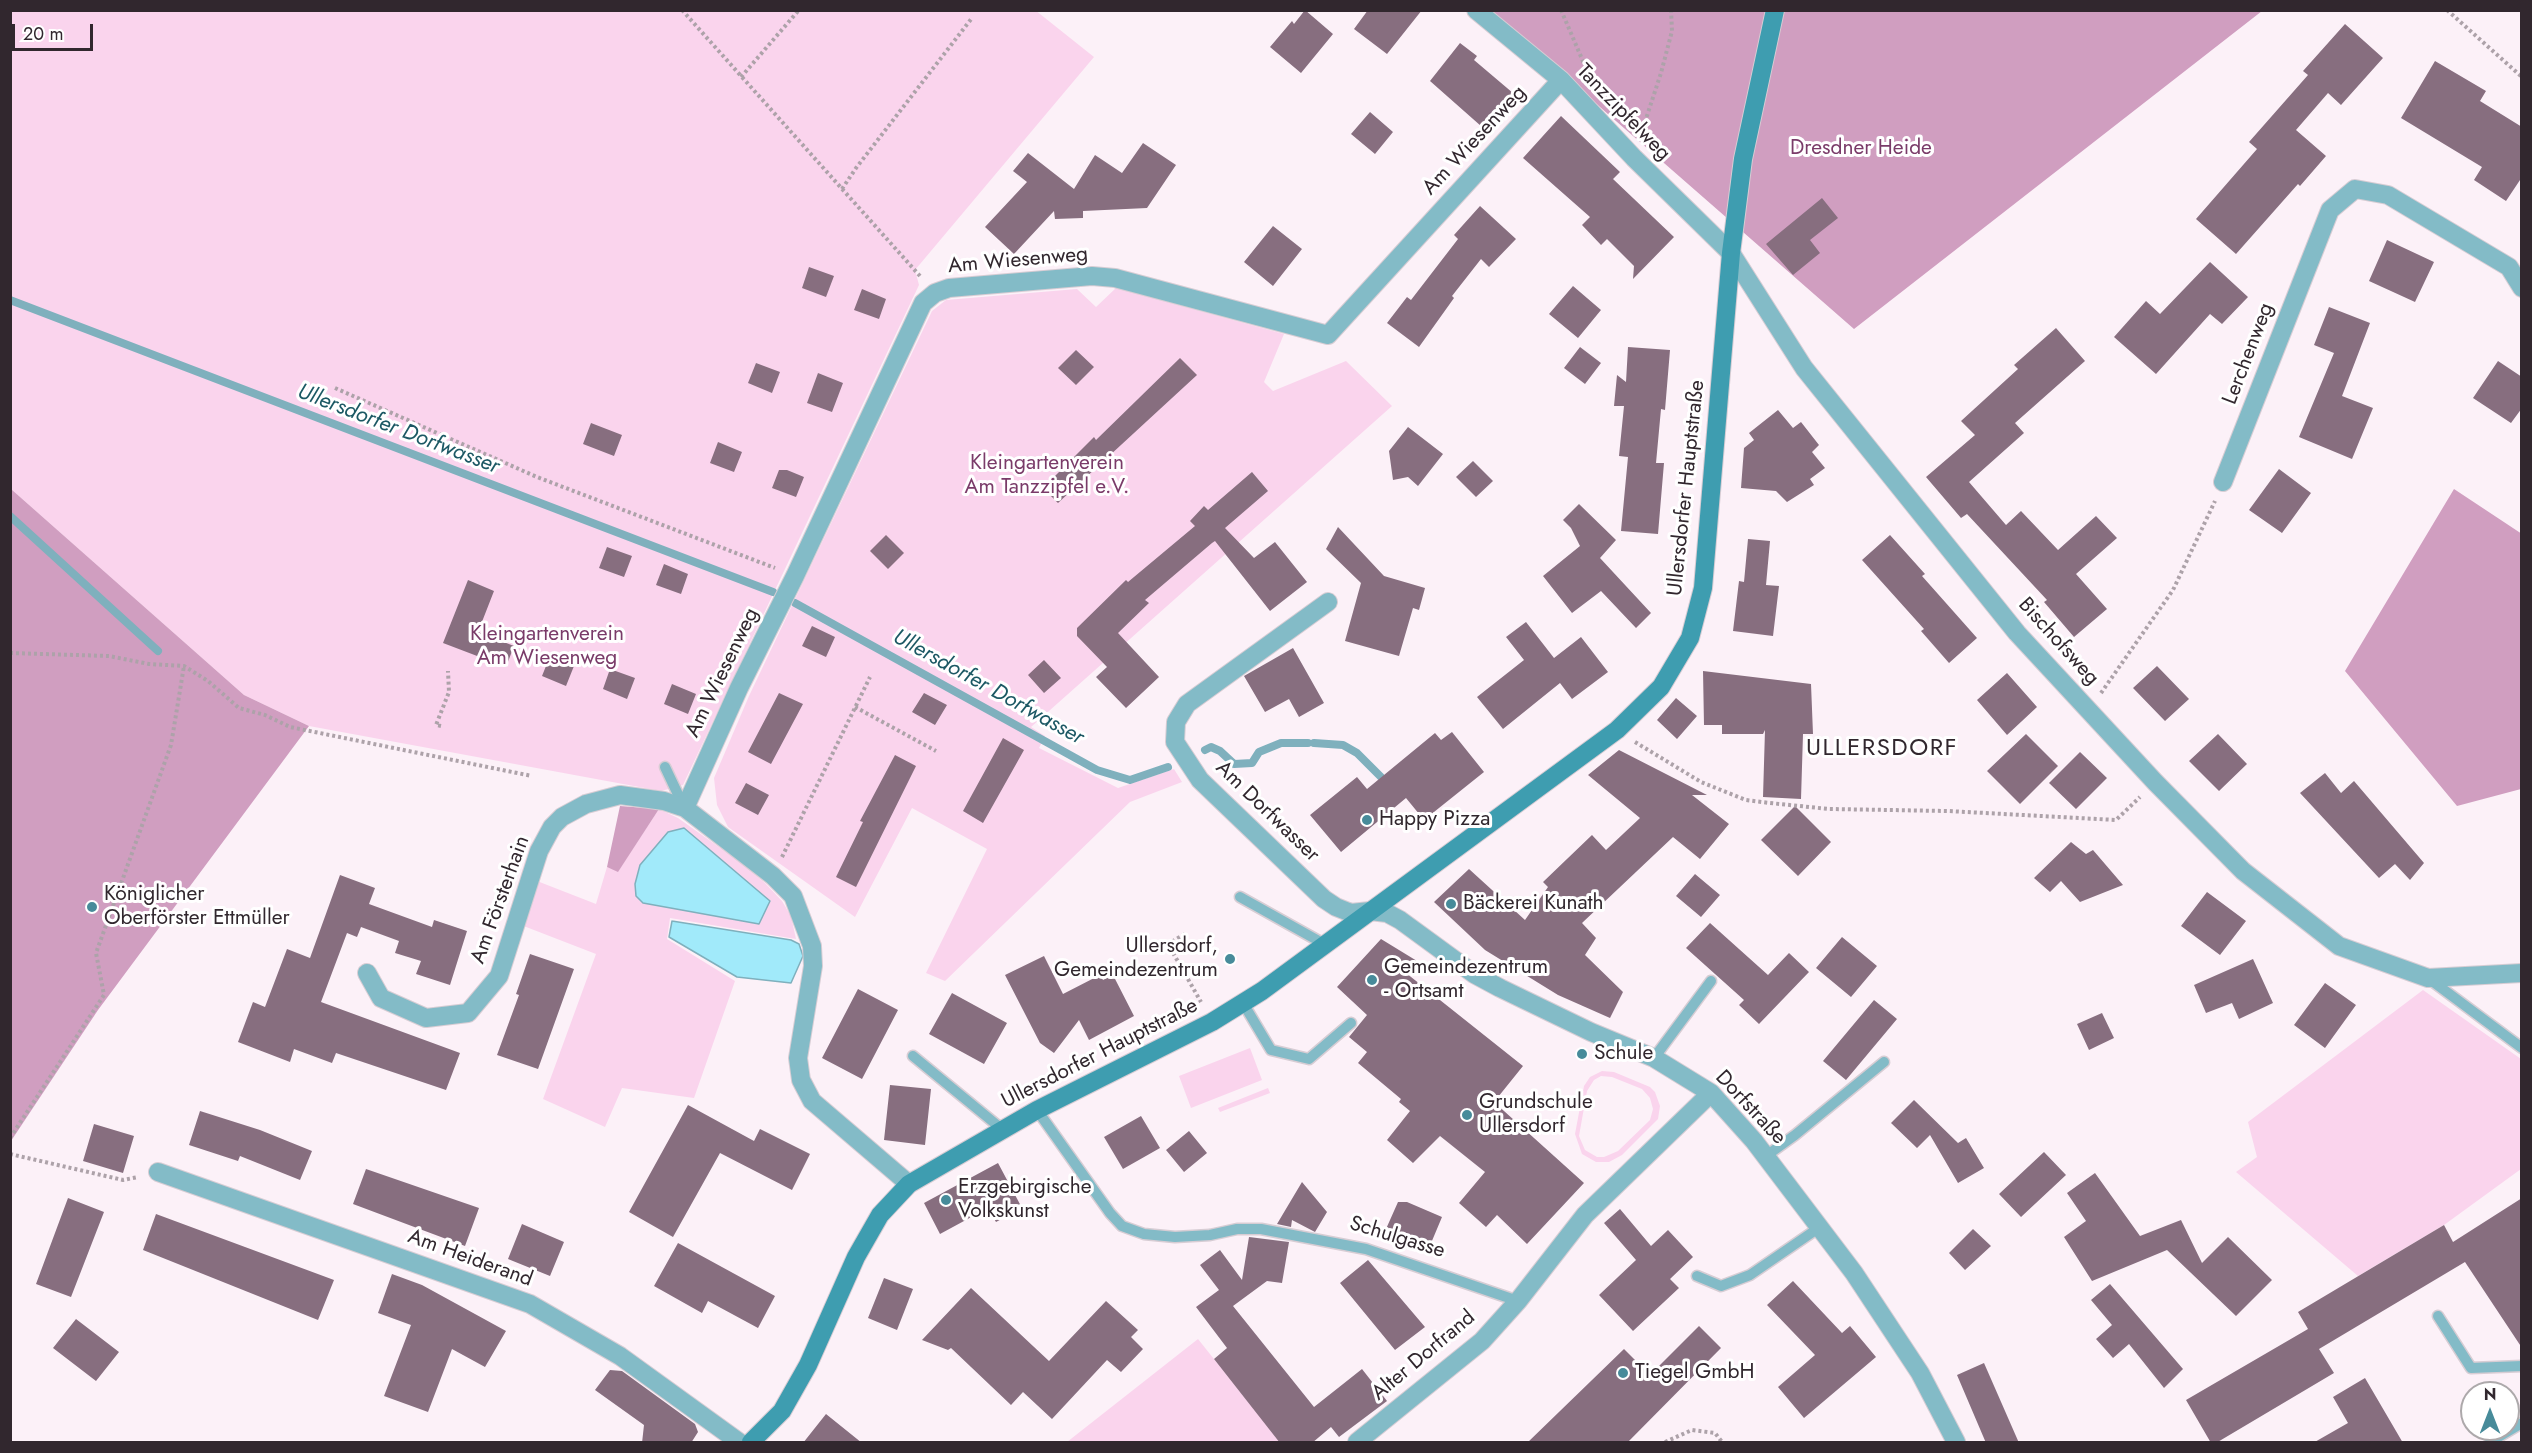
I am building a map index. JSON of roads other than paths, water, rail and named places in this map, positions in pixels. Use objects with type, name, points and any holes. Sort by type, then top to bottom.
[{"type":"main road","name":"Ullersdorfer Hauptstraße","points":[[751,1443],[782,1411],[808,1365],[856,1257],[880,1215],[909,1184],[1037,1110],[1212,1022],[1243,1003],[1326,945],[1617,730],[1661,687],[1690,638],[1703,588],[1731,253],[1743,159],[1774,12]]},
{"type":"street","name":"Tanzzipfelweg","points":[[1476,10],[1562,80],[1634,158],[1731,253]]},
{"type":"street","name":"Am Wiesenweg","points":[[685,808],[739,688],[795,576],[923,303],[935,293],[949,288],[1092,276],[1114,279],[1328,335],[1562,80]]},
{"type":"street","name":"Lerchenweg","points":[[2223,482],[2330,210],[2355,189],[2388,195],[2508,267],[2522,288]]},
{"type":"street","name":"Bischofsweg","points":[[1731,253],[1804,368],[2017,633],[2155,782],[2243,871],[2339,946],[2428,978],[2522,973]]},
{"type":"street","name":"Am Dorfwasser","points":[[1328,602],[1187,704],[1176,722],[1175,742],[1200,780],[1324,898],[1336,907],[1351,913],[1370,911]]},
{"type":"street","name":"Am Försterhain","points":[[367,973],[381,998],[426,1018],[468,1014],[499,976],[539,851],[552,827],[562,817],[586,804],[620,795],[664,801],[685,808],[773,876],[793,896],[812,946],[813,966],[798,1058],[801,1080],[812,1101],[909,1184]]},
{"type":"street","name":"Dorfstraße","points":[[1370,911],[1387,913],[1400,920],[1474,974],[1527,1003],[1654,1058],[1711,1094],[1766,1156],[1854,1273],[1920,1373],[1956,1443]]},
{"type":"street","points":[[1518,1300],[1586,1215],[1711,1094]]},
{"type":"street","name":"Am Heiderand","points":[[158,1172],[530,1304],[620,1356],[739,1443]]},
{"type":"street","name":"Alter Dorfrand","points":[[1357,1443],[1482,1341],[1518,1300]]},
{"type":"lane","points":[[665,767],[685,808]]},
{"type":"lane","points":[[1240,897],[1326,945]]},
{"type":"lane","name":"Bischofsweg","points":[[2428,978],[2522,1048]]},
{"type":"lane","points":[[1654,1058],[1711,981]]},
{"type":"lane","points":[[1243,1003],[1271,1050],[1309,1059],[1351,1023]]},
{"type":"lane","points":[[913,1056],[1003,1130]]},
{"type":"lane","points":[[1766,1156],[1796,1135],[1884,1062]]},
{"type":"lane","name":"Schulgasse","points":[[1037,1110],[1110,1213],[1122,1226],[1144,1234],[1175,1237],[1210,1235],[1237,1229],[1261,1229],[1296,1235],[1366,1249],[1518,1300]]},
{"type":"lane","points":[[1697,1276],[1721,1286],[1750,1275],[1820,1227]]},
{"type":"lane","points":[[2438,1316],[2471,1368],[2522,1366]]},
{"type":"lane","points":[[2490,1443],[2522,1423]]},
{"type":"water","points":[[684,828],[770,901],[759,924],[643,903],[636,896],[635,884],[640,865],[668,832]]},
{"type":"water","points":[[672,921],[791,940],[799,944],[803,956],[791,983],[737,977],[669,937]]},
{"type":"waterway","name":"Ullersdorfer Dorfwasser","points":[[10,300],[773,592]]},
{"type":"waterway","points":[[10,516],[158,651]]},
{"type":"waterway","name":"Ullersdorfer Dorfwasser","points":[[795,603],[1097,770],[1130,780],[1168,767]]},
{"type":"waterway","name":"Ullersdorfer Dorfwasser","points":[[1205,750],[1211,747],[1220,751],[1234,764],[1252,763],[1259,752],[1281,743],[1308,743]]},
{"type":"waterway","name":"Ullersdorfer Dorfwasser","points":[[1314,743],[1343,745],[1357,753],[1381,777]]},
{"type":"place","name":"Happy Pizza","points":[[1367,820]]},
{"type":"place","name":"Bäckerei Kunath","points":[[1451,904]]},
{"type":"place","name":"Königlicher Oberförster Ettmüller","points":[[92,907]]},
{"type":"place","name":"Ullersdorf, Gemeindezentrum","points":[[1230,959]]},
{"type":"place","name":"Gemeindezentrum - Ortsamt","points":[[1372,980]]},
{"type":"place","name":"Schule","points":[[1582,1054]]},
{"type":"place","name":"Grundschule Ullersdorf","points":[[1467,1115]]},
{"type":"place","name":"Erzgebirgische Volkskunst","points":[[946,1200]]},
{"type":"place","name":"Tiegel GmbH","points":[[1623,1373]]},
{"type":"district","name":"ULLERSDORF","points":[[1882,749]]},
{"type":"park label","name":"Dresdner Heide","points":[[1861,149]]},
{"type":"park label","name":"Kleingartenverein Am Tanzzipfel e.V.","points":[[1047,476]]},
{"type":"park label","name":"Kleingartenverein Am Wiesenweg","points":[[547,647]]}]
